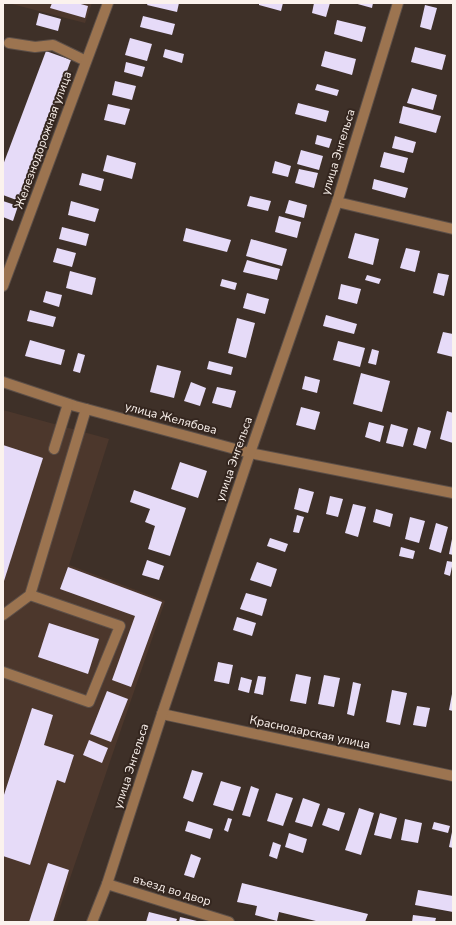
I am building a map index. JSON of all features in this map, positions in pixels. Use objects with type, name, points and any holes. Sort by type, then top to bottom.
[{"type":"street","name":"Железнодорожная улица","points":[[3,286],[108,3]]},
{"type":"street","name":"улица Энгельса","points":[[92,922],[107,884],[162,714],[250,453],[337,202],[398,3]]},
{"type":"street","points":[[9,43],[35,47],[53,45],[86,61]]},
{"type":"street","points":[[337,202],[453,229]]},
{"type":"street","name":"улица Желябова","points":[[3,382],[68,404],[250,453],[453,493]]},
{"type":"street","points":[[54,449],[68,404]]},
{"type":"street","points":[[3,615],[30,595],[86,409]]},
{"type":"street","points":[[3,672],[89,702],[120,626],[30,595]]},
{"type":"street","name":"Краснодарская улица","points":[[162,714],[453,776]]},
{"type":"street","name":"въезд во двор","points":[[107,884],[229,922]]},
{"type":"shaded area","points":[[8,3],[92,3],[85,23]]},
{"type":"shaded area","points":[[3,410],[109,439],[69,565],[165,601],[55,922],[3,922]]},
{"type":"building","points":[[52,3],[77,3],[88,6],[85,18],[50,8]]},
{"type":"building","points":[[148,3],[179,3],[177,12],[147,5]]},
{"type":"building","points":[[259,3],[283,3],[281,11],[259,5]]},
{"type":"building","points":[[314,3],[330,3],[326,17],[312,13]]},
{"type":"building","points":[[354,3],[373,3],[372,8]]},
{"type":"building","points":[[425,5],[437,8],[431,30],[420,27]]},
{"type":"building","points":[[39,13],[61,19],[58,31],[36,25]]},
{"type":"building","points":[[143,16],[175,24],[172,35],[140,27]]},
{"type":"building","points":[[337,20],[366,27],[362,42],[334,34]]},
{"type":"building","points":[[130,38],[152,44],[147,61],[125,55]]},
{"type":"building","points":[[415,47],[446,55],[442,70],[411,62]]},
{"type":"building","points":[[165,49],[184,54],[182,63],[163,57]]},
{"type":"building","points":[[46,51],[71,60],[19,201],[3,195],[3,165]]},
{"type":"building","points":[[325,51],[356,59],[352,75],[321,66]]},
{"type":"building","points":[[126,62],[145,67],[142,77],[124,72]]},
{"type":"building","points":[[115,81],[136,86],[132,100],[112,95]]},
{"type":"building","points":[[317,84],[339,90],[337,96],[315,90]]},
{"type":"building","points":[[412,88],[437,95],[433,110],[407,103]]},
{"type":"building","points":[[298,103],[329,111],[326,122],[295,114]]},
{"type":"building","points":[[108,104],[130,109],[125,125],[104,120]]},
{"type":"building","points":[[403,106],[441,116],[436,133],[399,123]]},
{"type":"building","points":[[317,135],[332,139],[329,148],[315,144]]},
{"type":"building","points":[[395,136],[416,142],[413,153],[392,148]]},
{"type":"building","points":[[301,150],[323,156],[319,170],[297,164]]},
{"type":"building","points":[[384,152],[408,158],[404,173],[380,167]]},
{"type":"building","points":[[107,155],[136,163],[132,179],[103,171]]},
{"type":"building","points":[[275,161],[291,166],[288,177],[272,173]]},
{"type":"building","points":[[299,169],[318,173],[314,188],[295,183]]},
{"type":"building","points":[[82,173],[104,179],[101,191],[79,185]]},
{"type":"building","points":[[374,179],[408,188],[405,198],[372,189]]},
{"type":"building","points":[[250,196],[271,201],[268,211],[247,206]]},
{"type":"building","points":[[289,200],[307,205],[304,218],[285,213]]},
{"type":"building","points":[[3,201],[18,206],[13,221],[3,217]]},
{"type":"building","points":[[71,201],[99,209],[95,222],[68,215]]},
{"type":"building","points":[[279,216],[301,222],[297,238],[275,232]]},
{"type":"building","points":[[62,227],[89,234],[86,246],[59,239]]},
{"type":"building","points":[[186,228],[231,240],[227,252],[183,241]]},
{"type":"building","points":[[355,233],[379,239],[373,265],[348,258]]},
{"type":"building","points":[[251,239],[287,249],[282,266],[246,256]]},
{"type":"building","points":[[57,248],[76,253],[72,267],[53,262]]},
{"type":"building","points":[[406,248],[420,251],[415,272],[400,268]]},
{"type":"building","points":[[247,260],[280,269],[277,280],[243,272]]},
{"type":"building","points":[[70,271],[96,278],[92,295],[66,288]]},
{"type":"building","points":[[438,273],[449,275],[444,296],[433,293]]},
{"type":"building","points":[[367,275],[381,279],[379,284],[365,280]]},
{"type":"building","points":[[222,279],[237,283],[235,290],[220,286]]},
{"type":"building","points":[[341,284],[361,289],[357,304],[338,299]]},
{"type":"building","points":[[46,291],[62,295],[59,307],[43,302]]},
{"type":"building","points":[[247,293],[269,299],[265,314],[243,308]]},
{"type":"building","points":[[30,310],[56,317],[53,327],[27,321]]},
{"type":"building","points":[[326,315],[357,324],[354,334],[323,326]]},
{"type":"building","points":[[237,318],[255,323],[246,358],[228,353]]},
{"type":"building","points":[[443,332],[453,334],[453,357],[437,353]]},
{"type":"building","points":[[30,340],[65,350],[61,365],[25,356]]},
{"type":"building","points":[[338,341],[365,348],[360,367],[333,360]]},
{"type":"building","points":[[372,349],[379,351],[376,365],[368,363]]},
{"type":"building","points":[[78,353],[85,355],[80,373],[73,371]]},
{"type":"building","points":[[209,361],[233,367],[231,375],[207,369]]},
{"type":"building","points":[[157,365],[181,371],[174,398],[150,392]]},
{"type":"building","points":[[361,373],[390,381],[382,412],[353,404]]},
{"type":"building","points":[[305,376],[320,380],[317,393],[302,389]]},
{"type":"building","points":[[191,382],[206,388],[200,406],[184,401]]},
{"type":"building","points":[[217,387],[236,391],[231,408],[212,403]]},
{"type":"building","points":[[301,407],[320,412],[315,430],[296,425]]},
{"type":"building","points":[[447,411],[453,413],[453,443],[440,439]]},
{"type":"building","points":[[369,422],[384,426],[380,442],[365,437]]},
{"type":"building","points":[[391,424],[408,429],[403,447],[386,443]]},
{"type":"building","points":[[418,427],[431,431],[426,449],[413,445]]},
{"type":"building","points":[[3,445],[43,458],[4,581],[3,581]]},
{"type":"building","points":[[180,462],[207,471],[198,498],[171,489]]},
{"type":"building","points":[[299,488],[314,492],[308,513],[294,509]]},
{"type":"building","points":[[134,490],[186,508],[170,556],[148,549],[155,526],[145,522],[150,509],[130,502]]},
{"type":"building","points":[[330,496],[343,499],[338,517],[326,514]]},
{"type":"building","points":[[353,504],[366,507],[358,537],[345,533]]},
{"type":"building","points":[[376,509],[393,514],[390,527],[373,522]]},
{"type":"building","points":[[297,515],[304,517],[299,533],[293,532]]},
{"type":"building","points":[[410,517],[425,521],[419,543],[405,539]]},
{"type":"building","points":[[436,523],[448,527],[441,553],[429,549]]},
{"type":"building","points":[[270,538],[288,544],[285,552],[267,546]]},
{"type":"building","points":[[453,539],[453,555],[449,554]]},
{"type":"building","points":[[401,547],[415,551],[413,559],[399,556]]},
{"type":"building","points":[[147,560],[164,566],[159,580],[142,575]]},
{"type":"building","points":[[447,561],[453,562],[450,576],[444,574]]},
{"type":"building","points":[[257,562],[277,569],[271,587],[250,580]]},
{"type":"building","points":[[68,567],[162,602],[131,687],[112,680],[135,616],[60,589]]},
{"type":"building","points":[[246,593],[267,599],[262,616],[240,609]]},
{"type":"building","points":[[237,617],[256,623],[252,636],[233,630]]},
{"type":"building","points":[[49,623],[99,639],[88,674],[38,657]]},
{"type":"building","points":[[218,662],[233,665],[229,684],[214,681]]},
{"type":"building","points":[[296,674],[311,677],[306,704],[290,701]]},
{"type":"building","points":[[324,675],[340,678],[334,707],[318,704]]},
{"type":"building","points":[[258,676],[266,677],[263,695],[254,693]]},
{"type":"building","points":[[241,677],[252,680],[249,693],[238,690]]},
{"type":"building","points":[[353,682],[361,684],[354,716],[347,714]]},
{"type":"building","points":[[392,690],[407,693],[400,725],[386,722]]},
{"type":"building","points":[[107,691],[128,699],[111,742],[90,734]]},
{"type":"building","points":[[452,694],[453,695],[453,711],[449,710]]},
{"type":"building","points":[[417,706],[430,708],[426,727],[413,725]]},
{"type":"building","points":[[32,708],[53,715],[44,745],[74,755],[65,783],[57,780],[30,865],[3,856],[3,798]]},
{"type":"building","points":[[89,740],[108,748],[102,763],[83,755]]},
{"type":"building","points":[[192,770],[203,773],[193,802],[183,798]]},
{"type":"building","points":[[221,781],[241,787],[233,811],[213,805]]},
{"type":"building","points":[[251,786],[259,789],[250,817],[242,815]]},
{"type":"building","points":[[276,793],[293,798],[283,826],[267,821]]},
{"type":"building","points":[[303,798],[320,804],[312,827],[295,822]]},
{"type":"building","points":[[328,808],[345,813],[339,831],[322,825]]},
{"type":"building","points":[[359,808],[374,813],[361,855],[345,850]]},
{"type":"building","points":[[380,813],[397,818],[391,839],[374,835]]},
{"type":"building","points":[[228,818],[232,819],[228,832],[224,830]]},
{"type":"building","points":[[405,819],[422,823],[418,843],[401,840]]},
{"type":"building","points":[[188,821],[213,829],[210,839],[185,831]]},
{"type":"building","points":[[434,822],[450,826],[448,833],[432,829]]},
{"type":"building","points":[[453,832],[453,848],[449,847]]},
{"type":"building","points":[[289,833],[307,839],[303,853],[285,847]]},
{"type":"building","points":[[273,842],[281,845],[277,859],[269,856]]},
{"type":"building","points":[[191,854],[201,858],[194,878],[184,875]]},
{"type":"building","points":[[48,863],[69,870],[53,922],[29,922]]},
{"type":"building","points":[[242,883],[368,914],[365,922],[320,922],[279,912],[277,921],[255,915],[257,906],[237,902]]},
{"type":"building","points":[[418,890],[453,896],[453,912],[415,905]]},
{"type":"building","points":[[149,912],[177,919],[176,922],[146,922]]},
{"type":"building","points":[[413,915],[436,918],[435,922],[412,922]]},
{"type":"building","points":[[180,917],[197,921],[197,922],[179,922]]}]
